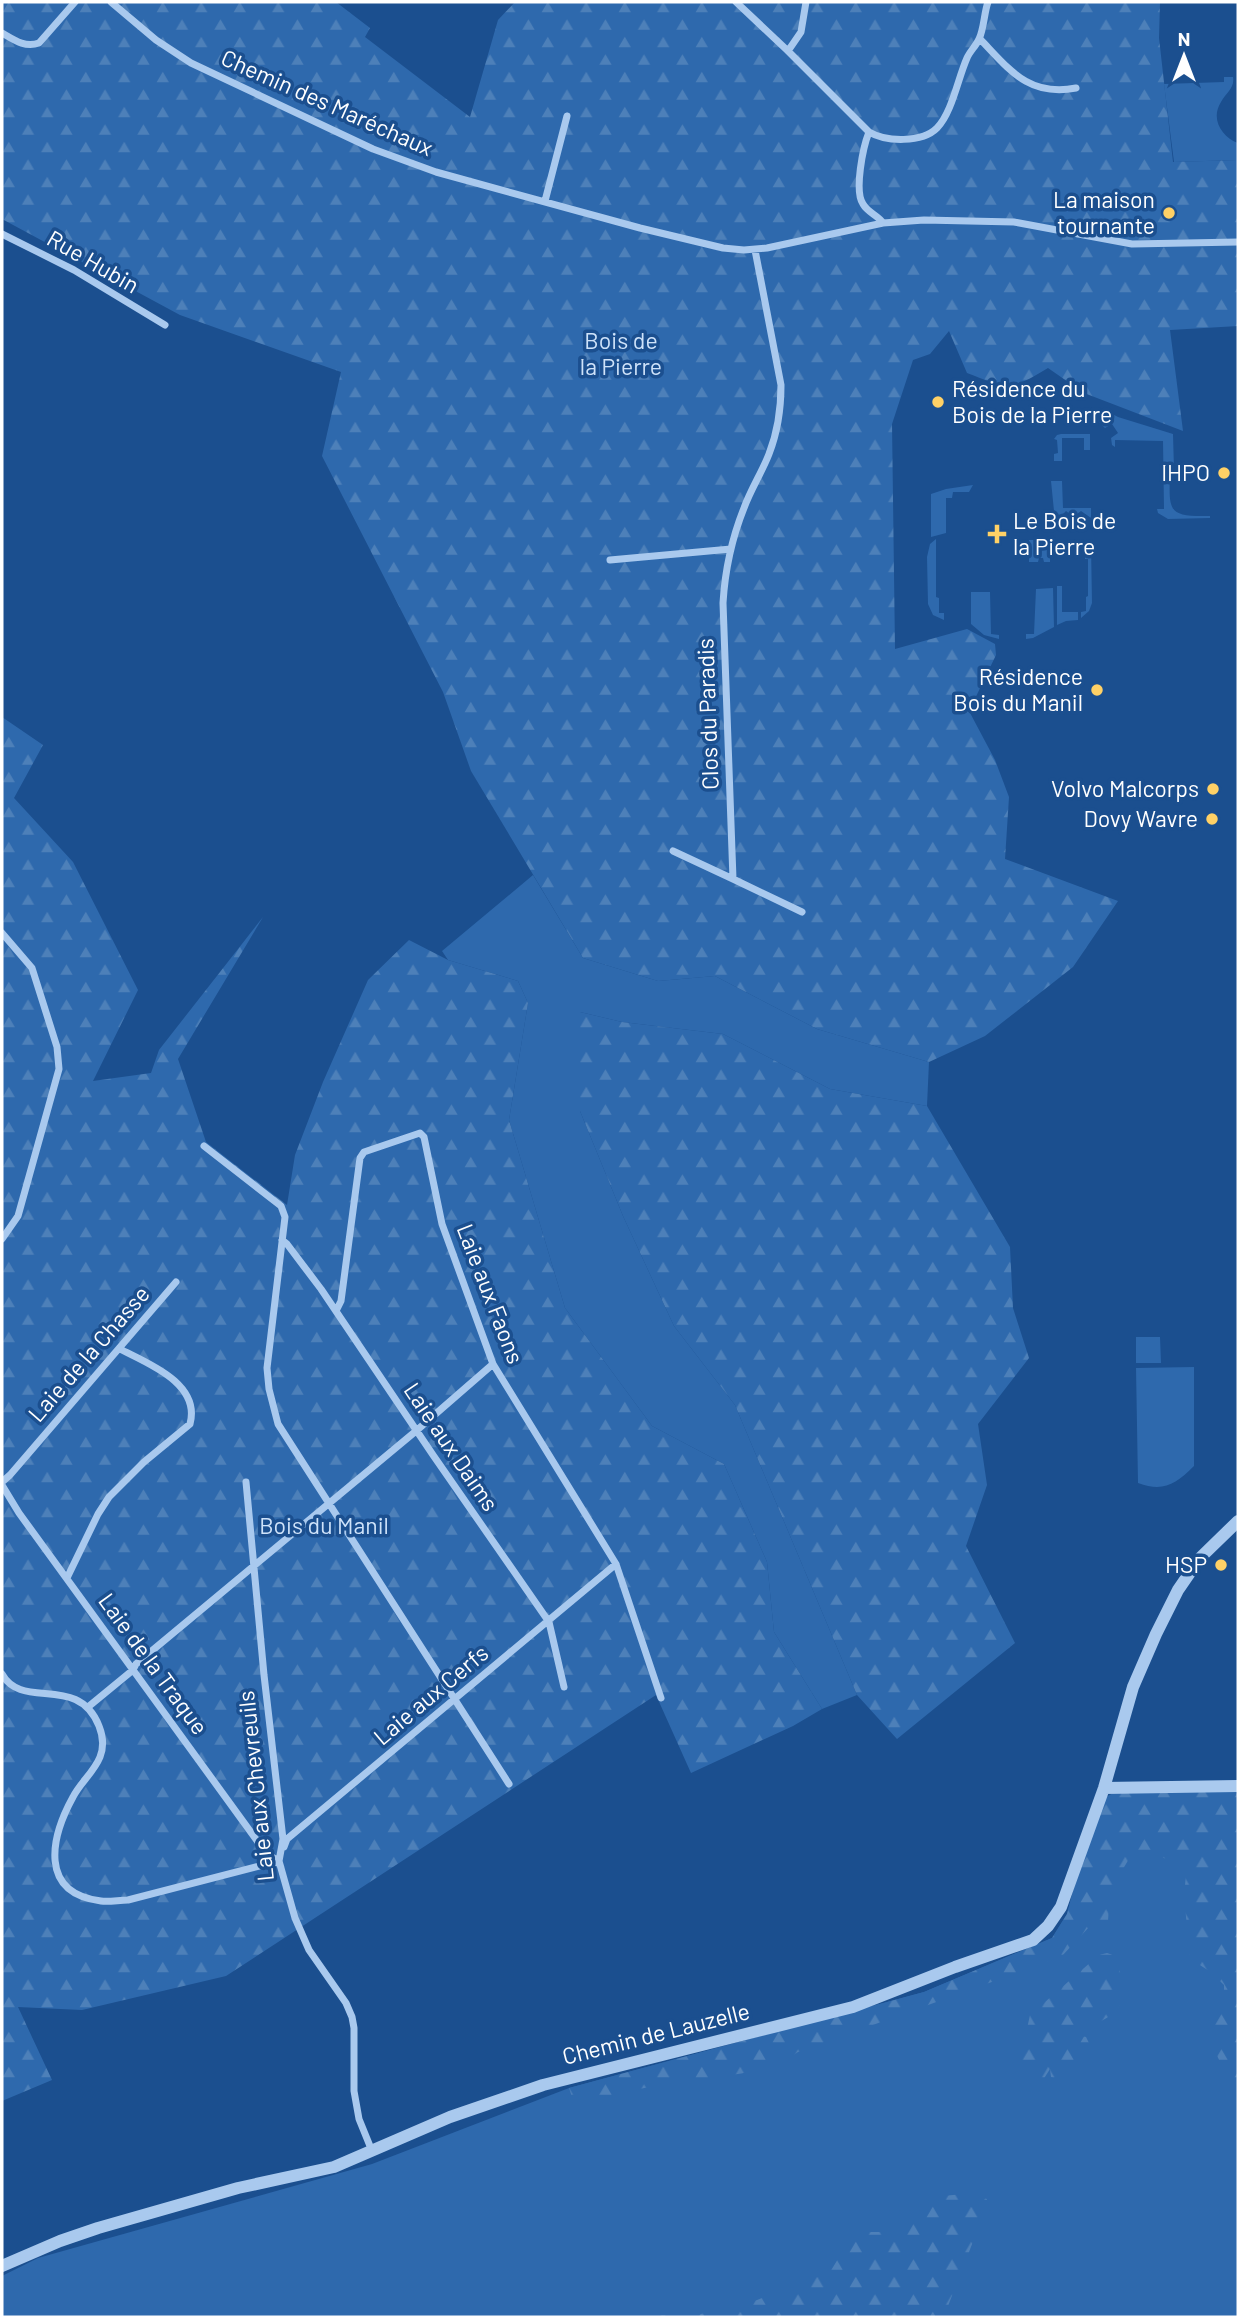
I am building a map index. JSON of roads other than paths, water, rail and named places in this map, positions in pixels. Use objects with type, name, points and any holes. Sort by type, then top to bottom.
[{"type":"street","points":[[2,33],[25,45],[39,43],[75,2]]},
{"type":"street","name":"Chemin des Maréchaux","points":[[110,2],[156,40],[191,63],[373,149],[436,172],[723,248],[755,250],[883,223],[924,219],[1000,221],[1132,244],[1238,242]]},
{"type":"street","points":[[736,2],[869,132],[877,136],[914,139],[934,131],[943,120],[966,60],[979,39],[988,2]]},
{"type":"street","points":[[788,51],[800,32],[806,2]]},
{"type":"street","points":[[979,39],[1006,68],[1023,80],[1048,90],[1076,88]]},
{"type":"street","points":[[545,201],[567,116]]},
{"type":"street","points":[[869,132],[864,143],[859,195],[866,208],[883,223]]},
{"type":"street","name":"Rue Hubin","points":[[2,234],[74,270],[165,325]]},
{"type":"street","name":"Clos du Paradis","points":[[733,879],[723,603],[725,577],[743,509],[769,455],[778,426],[781,401],[781,385],[755,250]]},
{"type":"street","points":[[610,560],[731,549]]},
{"type":"street","points":[[673,851],[802,912]]},
{"type":"street","points":[[2,933],[32,968],[57,1047],[59,1069],[18,1216],[2,1239]]},
{"type":"street","name":"Laie aux Faons","points":[[336,1311],[345,1281],[360,1158],[364,1152],[420,1133],[424,1137],[442,1224],[494,1364],[616,1564],[661,1698]]},
{"type":"street","points":[[204,1146],[282,1206],[285,1217],[279,1282],[267,1368],[272,1403],[284,1434],[509,1784]]},
{"type":"street","name":"Laie aux Daims","points":[[282,1240],[336,1311],[549,1622],[564,1687]]},
{"type":"street","name":"Laie de la Chasse","points":[[2,1483],[176,1282]]},
{"type":"street","points":[[67,1578],[109,1497],[144,1462],[190,1424],[191,1407],[186,1395],[171,1377],[120,1349]]},
{"type":"street","points":[[88,1707],[494,1364]]},
{"type":"street","name":"Laie aux Chevreuils","points":[[246,1482],[283,1839],[279,1861],[305,1943],[349,2009],[354,2028],[354,2091],[359,2119],[372,2151]]},
{"type":"street","name":"Laie de la Traque","points":[[2,1483],[19,1513],[266,1853],[279,1861]]},
{"type":"street","name":"Chemin de Lauzelle","points":[[2,2266],[91,2230],[238,2188],[326,2170],[450,2117],[543,2085],[853,2007],[1033,1940],[1062,1907],[1104,1788],[1133,1687],[1178,1590],[1200,1558],[1238,1521]]},
{"type":"street","name":"Laie aux Cerfs","points":[[279,1861],[287,1839],[616,1564]]},
{"type":"street","points":[[2,1674],[8,1683],[20,1689],[76,1699],[88,1707],[100,1728],[102,1750],[97,1765],[72,1798],[57,1837],[55,1864],[64,1884],[90,1898],[103,1901],[128,1900],[279,1861]]},
{"type":"street","points":[[1104,1788],[1238,1786]]},
{"type":"place","name":"La maison tournante","points":[[1169,213]]},
{"type":"place","name":"Résidence du Bois de la Pierre","points":[[938,402]]},
{"type":"place","name":"IHPO","points":[[1224,473]]},
{"type":"place","name":"Le Bois de la Pierre","points":[[997,534]]},
{"type":"place","name":"Résidence Bois du Manil","points":[[1097,690]]},
{"type":"place","name":"Volvo Malcorps","points":[[1213,789]]},
{"type":"place","name":"Dovy Wavre","points":[[1212,819]]},
{"type":"place","name":"HSP","points":[[1221,1565]]},
{"type":"park label","name":"Bois de la Pierre","points":[[621,354]]},
{"type":"park label","name":"Bois du Manil","points":[[324,1526]]}]
